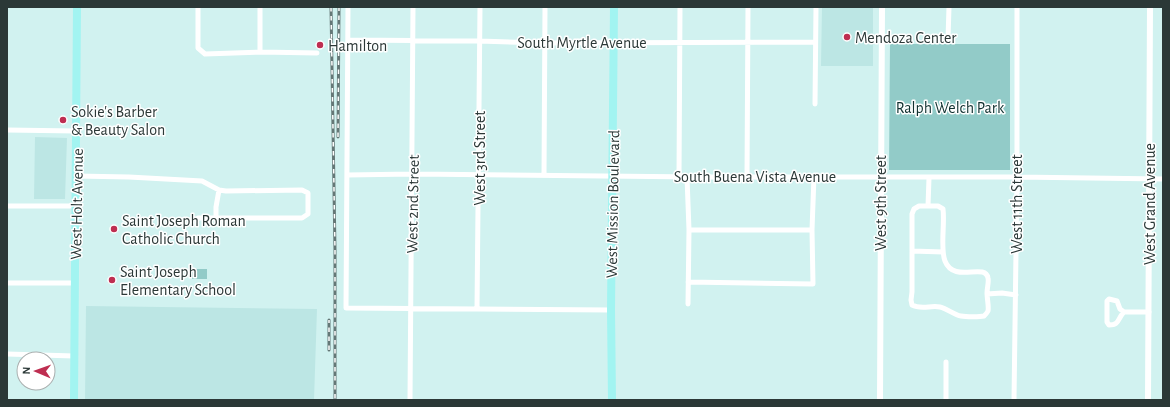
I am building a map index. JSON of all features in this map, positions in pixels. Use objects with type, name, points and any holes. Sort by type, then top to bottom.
[{"type":"main road","name":"West Holt Avenue","points":[[74,400],[77,7]]},
{"type":"main road","name":"West Mission Boulevard","points":[[612,400],[611,310],[614,7]]},
{"type":"street","points":[[198,7],[197,42],[198,48],[205,54],[260,52],[317,53]]},
{"type":"street","points":[[260,7],[260,52]]},
{"type":"street","points":[[348,7],[346,308],[611,310]]},
{"type":"street","name":"West 2nd Street","points":[[410,400],[413,174],[413,7]]},
{"type":"street","name":"West 3rd Street","points":[[477,309],[480,7]]},
{"type":"street","points":[[544,175],[545,7]]},
{"type":"street","points":[[680,7],[680,176]]},
{"type":"street","points":[[747,176],[748,7]]},
{"type":"street","points":[[815,104],[816,7]]},
{"type":"street","name":"West 9th Street","points":[[880,400],[882,7]]},
{"type":"street","points":[[948,39],[949,7]]},
{"type":"street","name":"West 11th Street","points":[[1014,400],[1017,177],[1017,7]]},
{"type":"street","name":"West Grand Avenue","points":[[1148,400],[1150,7]]},
{"type":"street","name":"South Myrtle Avenue","points":[[348,40],[544,43],[815,42]]},
{"type":"street","points":[[7,130],[76,131]]},
{"type":"street","name":"South Buena Vista Avenue","points":[[347,175],[413,174],[687,177],[880,176],[929,178],[1163,178]]},
{"type":"street","points":[[76,176],[202,181],[219,190],[302,190],[308,193],[308,214],[302,218],[198,218]]},
{"type":"street","points":[[688,282],[813,284],[812,230],[814,176]]},
{"type":"street","points":[[687,177],[689,230],[688,304]]},
{"type":"street","points":[[928,206],[929,178]]},
{"type":"street","points":[[216,218],[219,190]]},
{"type":"street","points":[[7,206],[76,206]]},
{"type":"street","points":[[919,206],[928,206],[938,206],[943,209],[943,252],[944,261],[949,268],[954,272],[985,272],[988,277],[988,311],[984,316],[961,316],[941,307],[917,308],[912,305],[912,214],[914,208],[919,206]]},
{"type":"street","points":[[689,230],[812,230]]},
{"type":"street","points":[[912,251],[943,252]]},
{"type":"street","points":[[7,282],[75,283]]},
{"type":"street","points":[[987,294],[1002,293],[1016,295]]},
{"type":"street","points":[[1124,312],[1114,325],[1109,325],[1106,322],[1107,301],[1109,299],[1114,299],[1117,301],[1120,309],[1124,312],[1149,312]]},
{"type":"street","points":[[7,354],[74,356]]},
{"type":"street","points":[[946,362],[946,400]]},
{"type":"shaded area","name":"Mendoza Center","points":[[822,7],[873,7],[873,66],[821,66]]},
{"type":"shaded area","points":[[35,137],[67,138],[65,199],[34,199]]},
{"type":"shaded area","points":[[86,306],[317,309],[314,400],[85,400]]},
{"type":"green space","name":"Ralph Welch Park","points":[[890,44],[1010,44],[1010,170],[889,170]]},
{"type":"green space","points":[[192,269],[207,269],[207,279],[192,279]]},
{"type":"railway","points":[[331,7],[335,250],[335,400]]},
{"type":"railway","points":[[338,137],[339,7]]},
{"type":"railway","points":[[329,320],[329,350]]},
{"type":"place","name":"Mendoza Center","points":[[847,37]]},
{"type":"place","name":"Hamilton","points":[[320,45]]},
{"type":"place","name":"Sokie's Barber & Beauty Salon","points":[[63,120]]},
{"type":"place","name":"Saint Joseph Roman Catholic Church","points":[[114,229]]},
{"type":"place","name":"Saint Joseph Elementary School","points":[[112,280]]}]
